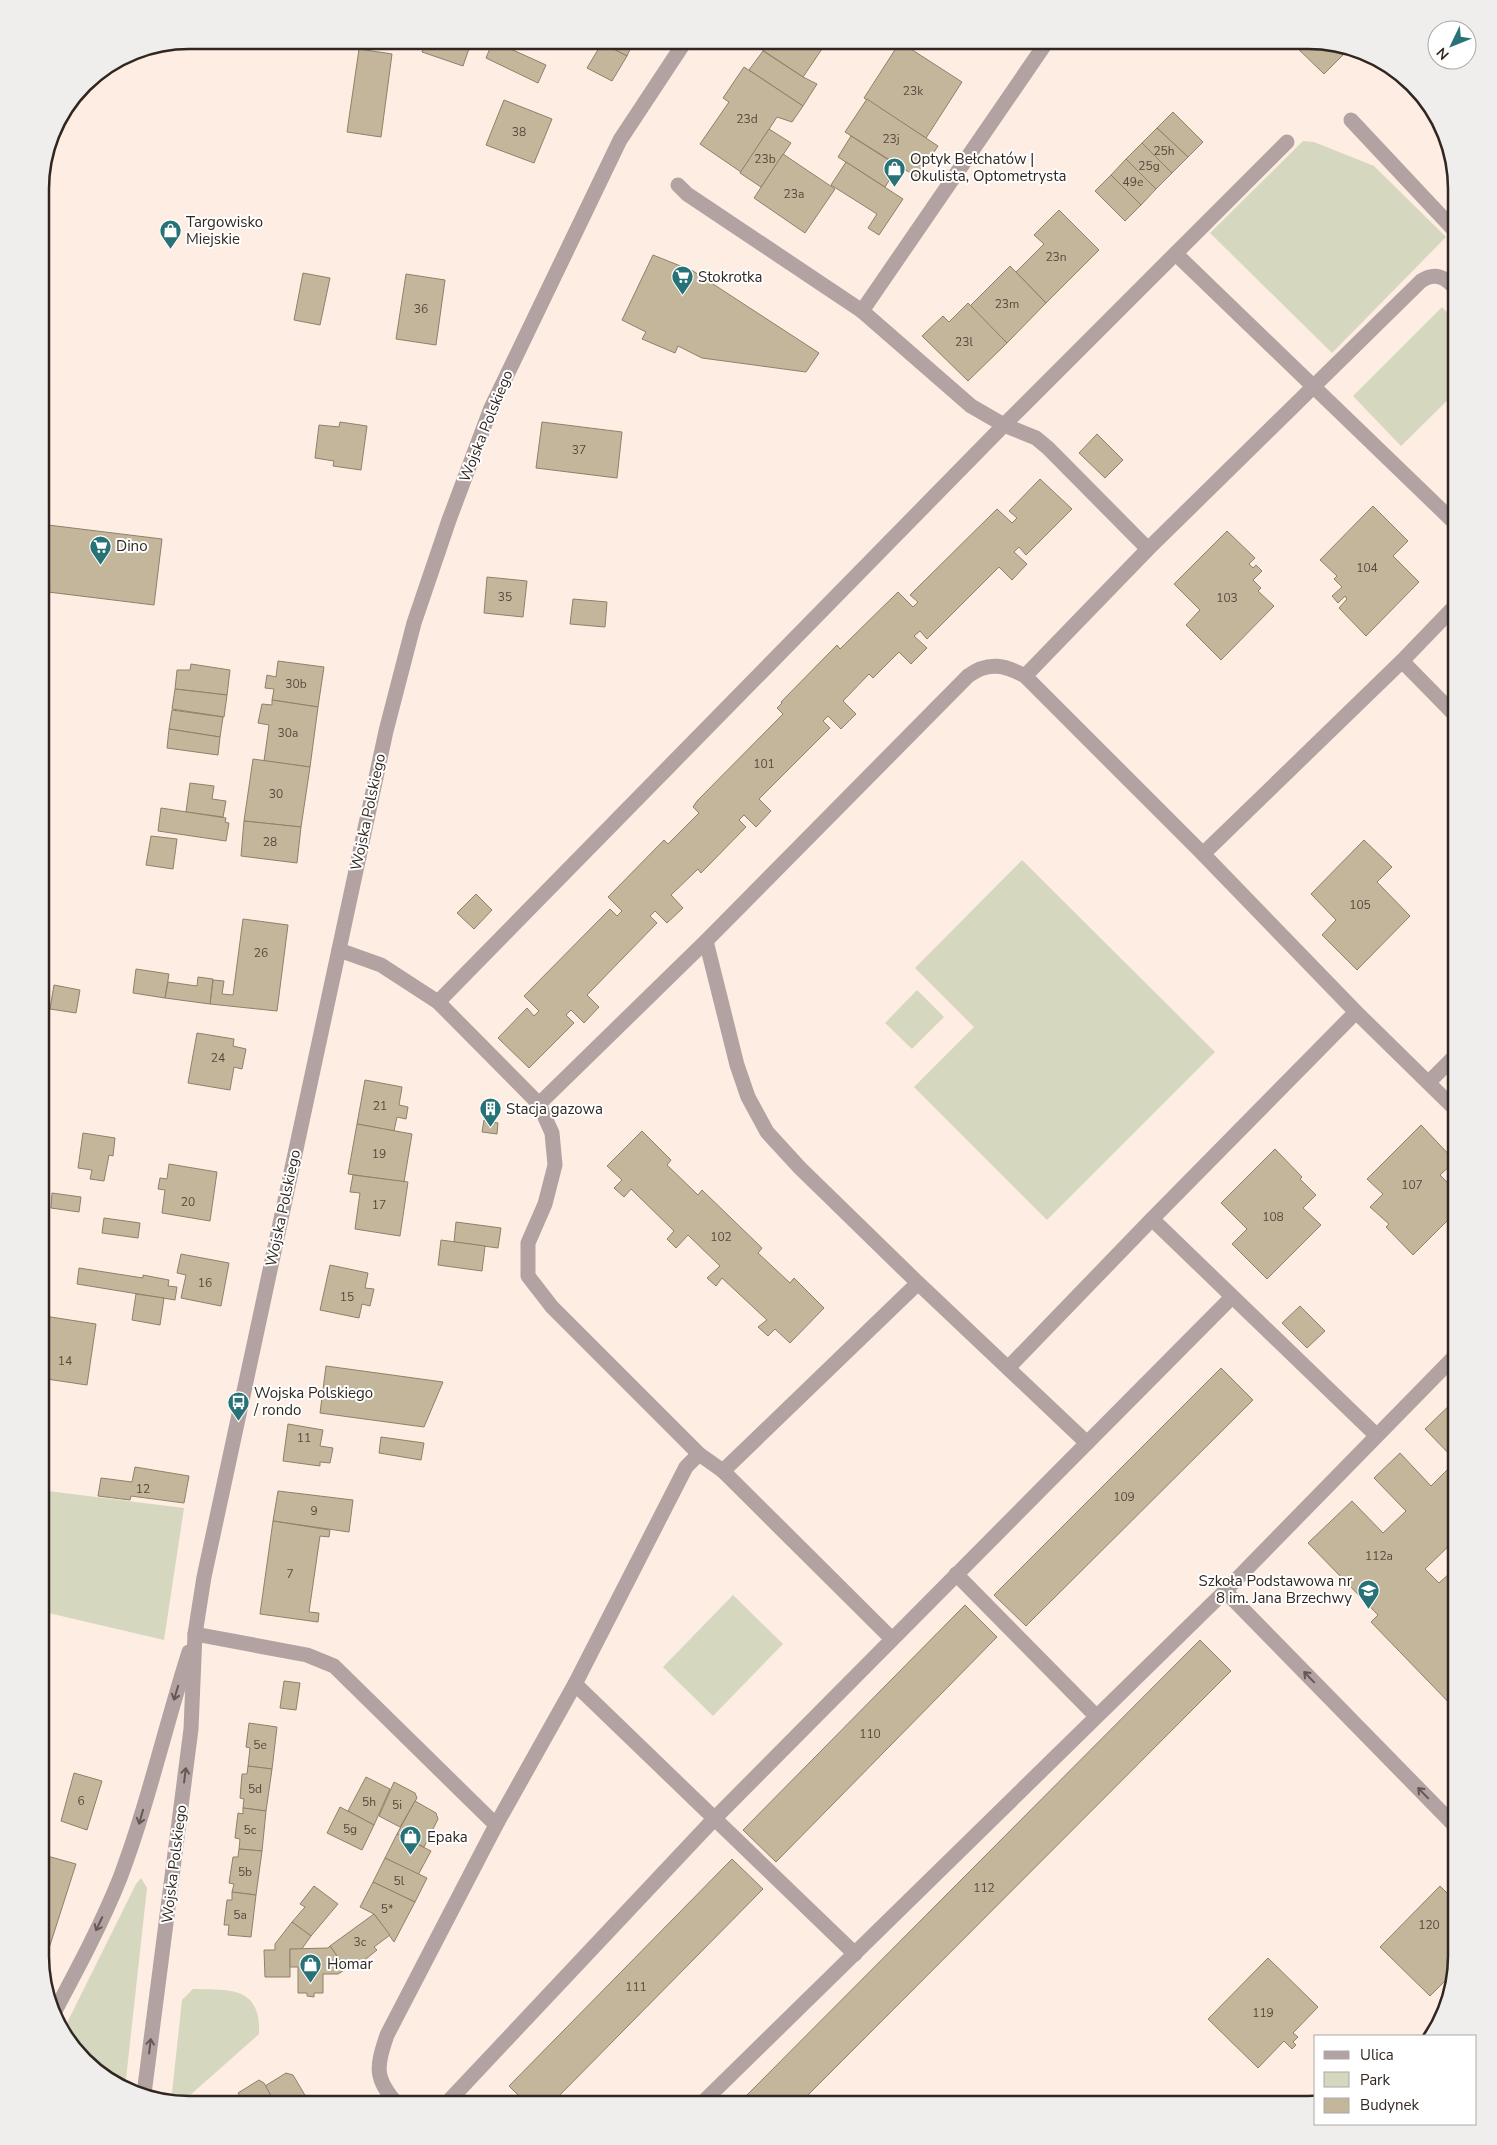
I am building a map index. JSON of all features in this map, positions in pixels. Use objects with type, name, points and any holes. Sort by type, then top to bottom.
[{"type":"street","name":"Wojska Polskiego","points":[[145,2089],[191,1729],[195,1634],[204,1577],[386,730],[414,623],[448,520],[484,426],[620,140],[680,49]]},
{"type":"street","points":[[862,311],[1042,49]]},
{"type":"street","points":[[1351,120],[1448,223]]},
{"type":"street","points":[[438,1002],[1004,426],[1287,142]]},
{"type":"street","points":[[678,185],[687,194],[862,311],[984,416],[1036,438],[1148,549]]},
{"type":"street","points":[[1176,254],[1448,516]]},
{"type":"street","points":[[1025,676],[1148,549],[1421,280],[1429,276],[1442,276],[1448,282]]},
{"type":"street","points":[[1203,854],[1402,661],[1448,613]]},
{"type":"street","points":[[1402,661],[1448,708]]},
{"type":"street","points":[[539,1104],[706,942],[968,676],[977,669],[988,666],[1005,666],[1025,676],[1203,854],[1356,1012],[1448,1102]]},
{"type":"street","points":[[706,942],[737,1065],[748,1097],[767,1132],[800,1168],[918,1283],[1087,1443]]},
{"type":"street","points":[[339,950],[382,966],[438,1002],[539,1104],[552,1133],[555,1165],[545,1204],[528,1243],[528,1276],[552,1307],[699,1454],[723,1471],[892,1640]]},
{"type":"street","points":[[1008,1368],[1356,1012]]},
{"type":"street","points":[[1429,1082],[1448,1063]]},
{"type":"street","points":[[1152,1219],[1376,1435]]},
{"type":"street","points":[[723,1471],[918,1283]]},
{"type":"street","points":[[453,2096],[715,1818],[1232,1297]]},
{"type":"street","points":[[709,2096],[1225,1590],[1448,1363]]},
{"type":"street","points":[[391,2096],[380,2082],[380,2056],[387,2035],[496,1825],[575,1684],[686,1467],[699,1454]]},
{"type":"street","points":[[956,1574],[1096,1716]]},
{"type":"street","points":[[1225,1590],[1448,1819]]},
{"type":"street","name":"Wojska Polskiego","points":[[58,2006],[83,1958],[119,1880],[140,1822],[168,1719],[195,1634]]},
{"type":"street","points":[[195,1634],[307,1655],[334,1666],[496,1825]]},
{"type":"street","points":[[575,1684],[855,1954]]},
{"type":"green space","points":[[1303,141],[1314,142],[1374,166],[1446,237],[1332,353],[1210,233]]},
{"type":"green space","points":[[1442,307],[1448,313],[1448,400],[1401,446],[1353,396]]},
{"type":"green space","points":[[1022,860],[1215,1052],[1047,1220],[914,1087],[974,1027],[915,968]]},
{"type":"green space","points":[[917,990],[944,1017],[912,1049],[885,1023]]},
{"type":"green space","points":[[49,1491],[184,1508],[164,1640],[49,1613]]},
{"type":"green space","points":[[733,1595],[783,1644],[713,1716],[663,1667]]},
{"type":"green space","points":[[141,1878],[147,1888],[126,2081],[90,2055],[66,2024],[136,1884]]},
{"type":"green space","points":[[193,1989],[231,1991],[249,1999],[255,2007],[258,2018],[259,2034],[189,2096],[172,2095],[182,2000]]},
{"type":"building","points":[[359,49],[392,54],[381,137],[347,132]]},
{"type":"building","points":[[423,49],[469,49],[463,66],[422,52]]},
{"type":"building","points":[[490,49],[511,49],[546,65],[538,83],[486,58]]},
{"type":"building","points":[[598,49],[614,49],[627,56],[612,81],[587,68]]},
{"type":"building","points":[[613,49],[630,49],[627,56]]},
{"type":"building","points":[[761,49],[822,49],[803,77]]},
{"type":"building","points":[[896,49],[911,49],[962,82],[926,138],[864,98]]},
{"type":"building","points":[[1298,49],[1317,49],[1344,54],[1324,74]]},
{"type":"building","points":[[763,51],[817,84],[803,106],[749,70]]},
{"type":"building","points":[[744,67],[803,106],[792,122],[777,117],[741,172],[700,144],[729,102],[723,98]]},
{"type":"building","points":[[867,99],[938,146],[917,177],[845,132]]},
{"type":"building","points":[[504,100],[552,119],[534,163],[486,145]]},
{"type":"building","points":[[1173,112],[1203,142],[1188,157],[1157,128]]},
{"type":"building","points":[[1157,128],[1188,157],[1172,173],[1142,143]]},
{"type":"building","points":[[769,129],[791,143],[761,187],[740,173]]},
{"type":"building","points":[[851,136],[898,166],[885,187],[838,157]]},
{"type":"building","points":[[1142,143],[1172,173],[1156,189],[1126,159]]},
{"type":"building","points":[[783,154],[835,189],[805,233],[754,198]]},
{"type":"building","points":[[1126,159],[1156,189],[1141,205],[1111,175]]},
{"type":"building","points":[[846,162],[903,199],[879,235],[868,228],[877,214],[831,185]]},
{"type":"building","points":[[1111,175],[1141,205],[1125,221],[1095,191]]},
{"type":"building","points":[[1059,210],[1099,250],[1046,303],[1016,272],[1044,244],[1034,235]]},
{"type":"building","name":"Stokrotka","points":[[653,255],[693,271],[819,353],[806,372],[702,358],[678,346],[675,353],[642,339],[646,332],[622,320]]},
{"type":"building","points":[[1010,266],[1046,303],[1007,343],[970,306]]},
{"type":"building","points":[[303,273],[330,278],[320,325],[294,320]]},
{"type":"building","points":[[406,274],[445,280],[436,345],[396,339]]},
{"type":"building","points":[[968,303],[1007,343],[968,381],[922,336],[943,316],[949,322]]},
{"type":"building","points":[[340,422],[367,426],[361,470],[333,466],[334,461],[315,458],[319,425],[339,427]]},
{"type":"building","points":[[542,422],[622,432],[617,478],[536,468]]},
{"type":"building","points":[[1097,434],[1123,460],[1105,478],[1079,453]]},
{"type":"building","points":[[1040,479],[1072,509],[1026,555],[1019,547],[1014,552],[1027,564],[1012,580],[999,567],[927,639],[920,631],[914,636],[927,648],[911,664],[899,652],[873,678],[869,674],[843,701],[856,714],[841,729],[828,716],[823,721],[830,728],[759,799],[771,811],[756,827],[744,815],[739,820],[746,827],[701,873],[698,869],[671,895],[683,908],[667,923],[655,911],[650,916],[657,923],[587,995],[599,1007],[584,1023],[571,1010],[566,1015],[574,1023],[529,1068],[498,1038],[527,1008],[534,1016],[539,1011],[524,996],[610,909],[617,916],[622,911],[608,897],[664,840],[668,844],[699,813],[693,807],[697,801],[783,714],[777,708],[781,702],[837,645],[840,649],[898,592],[913,607],[918,602],[910,595],[997,509],[1012,523],[1017,518],[1009,511]]},
{"type":"building","points":[[1373,506],[1408,541],[1393,556],[1419,582],[1366,636],[1339,608],[1347,599],[1345,596],[1338,603],[1332,596],[1342,587],[1334,579],[1337,576],[1320,560]]},
{"type":"building","name":"Dino","points":[[49,525],[162,539],[154,605],[49,592]]},
{"type":"building","points":[[1227,531],[1255,558],[1249,564],[1253,568],[1256,565],[1262,571],[1253,580],[1261,588],[1258,591],[1274,606],[1221,660],[1186,625],[1200,610],[1174,584]]},
{"type":"building","points":[[487,577],[527,581],[523,617],[484,613]]},
{"type":"building","points":[[573,599],[607,602],[605,627],[570,624]]},
{"type":"building","points":[[278,661],[324,667],[318,707],[272,700],[274,689],[265,688],[267,675],[276,677]]},
{"type":"building","points":[[191,664],[230,670],[227,695],[175,689],[177,670],[190,670]]},
{"type":"building","points":[[175,689],[227,695],[224,717],[172,709]]},
{"type":"building","points":[[272,700],[318,707],[310,767],[264,761],[269,725],[258,723],[262,704],[272,705]]},
{"type":"building","points":[[172,710],[223,717],[220,737],[169,729]]},
{"type":"building","points":[[169,729],[220,737],[218,755],[167,748]]},
{"type":"building","points":[[253,759],[310,767],[301,827],[244,821]]},
{"type":"building","points":[[190,783],[214,786],[212,799],[226,801],[223,817],[186,812]]},
{"type":"building","points":[[161,808],[226,818],[225,822],[229,823],[226,841],[158,831]]},
{"type":"building","points":[[244,821],[301,827],[297,863],[241,856]]},
{"type":"building","points":[[151,836],[177,839],[173,869],[146,865]]},
{"type":"building","points":[[1364,840],[1392,867],[1377,882],[1410,916],[1357,970],[1322,935],[1336,920],[1311,894]]},
{"type":"building","points":[[476,894],[492,910],[474,929],[457,913]]},
{"type":"building","points":[[243,919],[288,925],[277,1011],[210,1004],[213,980],[224,981],[222,994],[233,995]]},
{"type":"building","points":[[136,969],[169,974],[165,998],[133,993]]},
{"type":"building","points":[[198,977],[213,979],[210,1004],[165,998],[168,982],[197,986]]},
{"type":"building","points":[[54,985],[80,990],[76,1013],[50,1009]]},
{"type":"building","points":[[197,1033],[234,1039],[233,1046],[246,1049],[242,1069],[234,1067],[230,1090],[188,1083]]},
{"type":"building","points":[[365,1080],[402,1087],[399,1105],[408,1107],[406,1119],[397,1117],[394,1131],[357,1124]]},
{"type":"building","name":"Stacja gazowa","points":[[484,1120],[498,1123],[497,1134],[482,1132]]},
{"type":"building","points":[[357,1124],[412,1134],[404,1182],[348,1174]]},
{"type":"building","points":[[1421,1125],[1448,1154],[1448,1168],[1440,1175],[1448,1183],[1448,1220],[1413,1255],[1386,1227],[1389,1224],[1370,1207],[1383,1194],[1367,1179]]},
{"type":"building","points":[[642,1131],[671,1160],[667,1165],[698,1195],[702,1190],[762,1248],[758,1253],[790,1283],[794,1278],[824,1308],[790,1343],[775,1329],[768,1336],[758,1327],[767,1320],[722,1278],[716,1286],[707,1278],[720,1266],[688,1235],[676,1248],[667,1239],[674,1231],[631,1189],[624,1197],[614,1188],[622,1180],[607,1166]]},
{"type":"building","points":[[83,1133],[115,1138],[113,1156],[109,1155],[104,1181],[90,1179],[92,1170],[78,1168]]},
{"type":"building","points":[[1275,1149],[1302,1177],[1300,1179],[1316,1195],[1303,1208],[1321,1225],[1267,1279],[1232,1244],[1247,1229],[1221,1203]]},
{"type":"building","points":[[169,1164],[217,1172],[210,1221],[162,1213],[165,1190],[158,1189],[160,1178],[167,1179]]},
{"type":"building","points":[[353,1175],[408,1182],[400,1236],[355,1229],[360,1193],[350,1192]]},
{"type":"building","points":[[52,1193],[81,1197],[79,1212],[51,1208]]},
{"type":"building","points":[[104,1218],[140,1223],[138,1238],[102,1233]]},
{"type":"building","points":[[456,1222],[501,1228],[498,1248],[454,1242]]},
{"type":"building","points":[[441,1240],[485,1246],[482,1271],[438,1265]]},
{"type":"building","points":[[181,1254],[229,1263],[221,1306],[181,1298],[186,1275],[177,1273]]},
{"type":"building","points":[[330,1265],[368,1273],[365,1288],[374,1289],[370,1306],[362,1304],[359,1318],[320,1310]]},
{"type":"building","points":[[79,1268],[143,1278],[143,1275],[169,1280],[168,1286],[177,1287],[175,1300],[77,1284]]},
{"type":"building","points":[[136,1294],[164,1298],[160,1325],[132,1320]]},
{"type":"building","points":[[1300,1306],[1325,1331],[1307,1348],[1282,1323]]},
{"type":"building","points":[[49,1317],[96,1324],[87,1385],[49,1379]]},
{"type":"building","points":[[326,1366],[443,1382],[424,1427],[320,1413]]},
{"type":"building","points":[[1221,1368],[1253,1400],[1026,1626],[994,1595]]},
{"type":"building","points":[[1448,1407],[1448,1453],[1425,1429]]},
{"type":"building","points":[[288,1424],[323,1430],[320,1446],[333,1448],[330,1463],[320,1462],[320,1466],[283,1461]]},
{"type":"building","points":[[381,1437],[424,1443],[421,1460],[379,1453]]},
{"type":"building","points":[[1400,1453],[1431,1486],[1448,1469],[1448,1547],[1425,1569],[1439,1583],[1448,1575],[1448,1702],[1371,1622],[1378,1615],[1308,1543],[1352,1501],[1383,1533],[1406,1511],[1374,1478]]},
{"type":"building","points":[[135,1467],[189,1476],[184,1503],[131,1496],[130,1500],[98,1496],[101,1478],[132,1482]]},
{"type":"building","points":[[278,1491],[353,1500],[349,1532],[273,1521]]},
{"type":"building","points":[[273,1521],[330,1530],[329,1537],[320,1536],[309,1612],[319,1613],[318,1622],[260,1614]]},
{"type":"building","points":[[965,1605],[997,1637],[776,1862],[743,1830]]},
{"type":"building","points":[[1200,1640],[1231,1671],[807,2096],[746,2096]]},
{"type":"building","points":[[284,1681],[300,1683],[296,1710],[280,1708]]},
{"type":"building","points":[[249,1723],[277,1727],[272,1769],[248,1766],[250,1748],[246,1747]]},
{"type":"building","points":[[248,1766],[272,1769],[266,1811],[243,1808],[244,1799],[240,1798],[242,1774],[247,1774]]},
{"type":"building","points":[[74,1773],[102,1781],[87,1830],[61,1821]]},
{"type":"building","points":[[366,1777],[390,1789],[374,1825],[348,1811]]},
{"type":"building","points":[[394,1782],[415,1793],[417,1798],[400,1827],[379,1816]]},
{"type":"building","points":[[415,1801],[436,1813],[438,1819],[424,1847],[397,1834]]},
{"type":"building","points":[[340,1807],[374,1825],[362,1850],[327,1833]]},
{"type":"building","points":[[243,1808],[266,1811],[262,1851],[239,1849],[240,1839],[235,1838],[238,1813],[243,1814]]},
{"type":"building","points":[[397,1834],[431,1851],[418,1875],[385,1858]]},
{"type":"building","points":[[239,1849],[262,1851],[256,1895],[232,1892],[234,1884],[229,1883],[233,1857],[238,1857]]},
{"type":"building","points":[[49,1856],[76,1864],[49,1948]]},
{"type":"building","points":[[385,1858],[427,1878],[415,1902],[373,1882]]},
{"type":"building","points":[[732,1859],[763,1889],[559,2096],[519,2096],[509,2086]]},
{"type":"building","points":[[373,1882],[415,1902],[394,1942],[374,1914],[360,1907]]},
{"type":"building","points":[[314,1886],[338,1904],[311,1936],[292,1922],[305,1907],[300,1904]]},
{"type":"building","points":[[1440,1886],[1448,1894],[1447,1975],[1446,1980],[1430,1996],[1380,1947]]},
{"type":"building","points":[[232,1892],[256,1895],[251,1937],[228,1935],[229,1925],[224,1925],[227,1900],[232,1900]]},
{"type":"building","points":[[374,1914],[390,1935],[374,1947],[377,1950],[357,1966],[355,1962],[346,1969],[330,1946]]},
{"type":"building","points":[[292,1922],[311,1936],[301,1950],[290,1949],[290,1977],[265,1977],[264,1950],[275,1950],[275,1944]]},
{"type":"building","points":[[330,1946],[346,1969],[338,1974],[323,1974],[323,1993],[314,1993],[314,1997],[307,1996],[307,1993],[298,1993],[298,1967],[290,1967],[290,1949],[328,1948]]},
{"type":"building","points":[[1268,1958],[1318,2007],[1293,2033],[1298,2037],[1293,2042],[1296,2045],[1292,2049],[1284,2041],[1258,2068],[1208,2019]]},
{"type":"building","points":[[286,2073],[293,2075],[305,2096],[271,2096],[265,2086]]},
{"type":"building","points":[[259,2080],[264,2083],[271,2096],[240,2096],[238,2093]]},
{"type":"place","name":"Optyk Bełchatów | Okulista, Optometrysta","points":[[894,187]]},
{"type":"place","name":"Targowisko Miejskie","points":[[170,250]]},
{"type":"place","name":"Stokrotka","points":[[682,296]]},
{"type":"place","name":"Dino","points":[[100,565]]},
{"type":"place","name":"Stacja gazowa","points":[[490,1128]]},
{"type":"place","name":"Wojska Polskiego / rondo","points":[[238,1421]]},
{"type":"place","name":"Szkoła Podstawowa nr 8 im. Jana Brzechwy","points":[[1368,1609]]},
{"type":"place","name":"Epaka","points":[[411,1856]]},
{"type":"place","name":"Homar","points":[[311,1983]]}]
